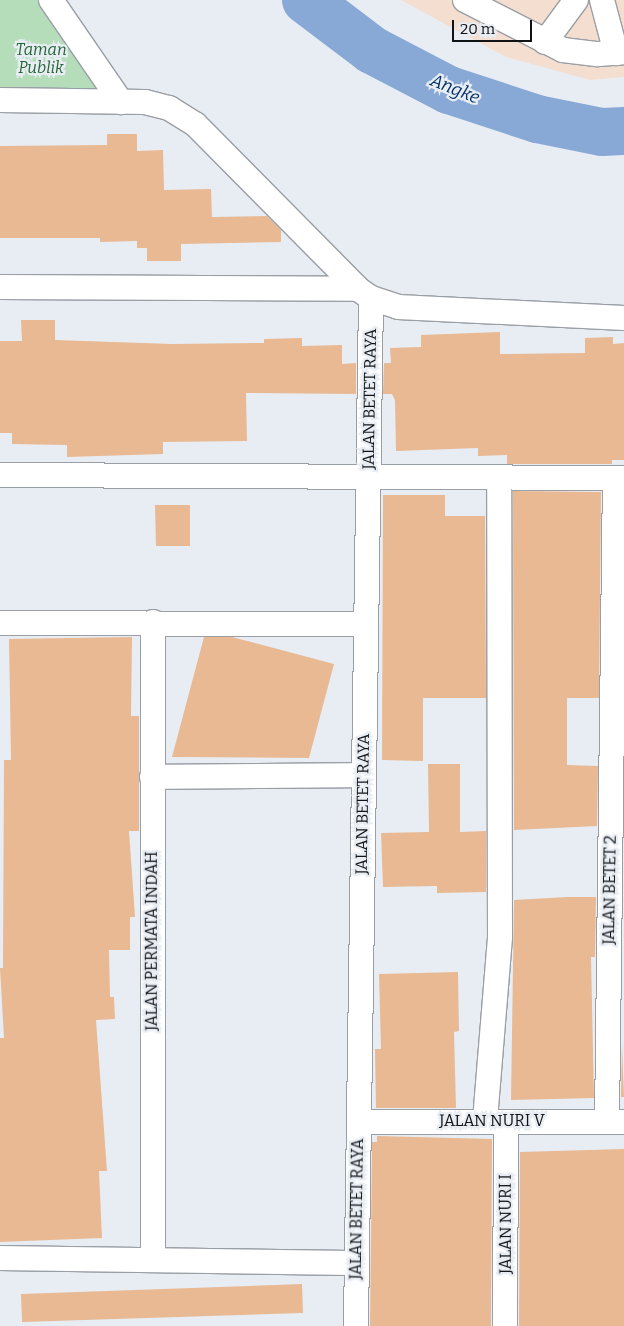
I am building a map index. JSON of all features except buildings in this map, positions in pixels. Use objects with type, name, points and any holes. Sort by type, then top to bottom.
[{"type":"street","points":[[51,0],[121,102]]},
{"type":"street","points":[[464,0],[545,42],[580,53],[620,52],[602,0]]},
{"type":"street","points":[[545,42],[576,0]]},
{"type":"street","points":[[0,100],[145,102],[169,108],[195,124],[364,294]]},
{"type":"street","points":[[0,287],[364,294],[398,308],[624,318]]},
{"type":"street","name":"JALAN BETET RAYA","points":[[356,1326],[369,476],[364,294]]},
{"type":"street","points":[[0,476],[619,478]]},
{"type":"street","name":"JALAN NURI I","points":[[500,477],[500,937],[496,1121],[505,1326]]},
{"type":"street","name":"JALAN BETET 2","points":[[615,1121],[619,478]]},
{"type":"street","name":"JALAN PERMATA INDAH","points":[[153,622],[153,1259]]},
{"type":"street","points":[[0,623],[366,624]]},
{"type":"street","points":[[152,777],[364,774]]},
{"type":"street","name":"JALAN NURI V","points":[[359,1122],[615,1121]]},
{"type":"street","points":[[0,1258],[356,1263]]},
{"type":"shaded area","points":[[401,0],[624,0],[624,77],[590,80],[506,57]]},
{"type":"green space","name":"Taman Publik","points":[[0,0],[51,0],[121,102],[0,100]]},
{"type":"waterway","name":"Angke","points":[[306,0],[372,50],[449,90],[537,119],[602,132],[624,131]]}]
